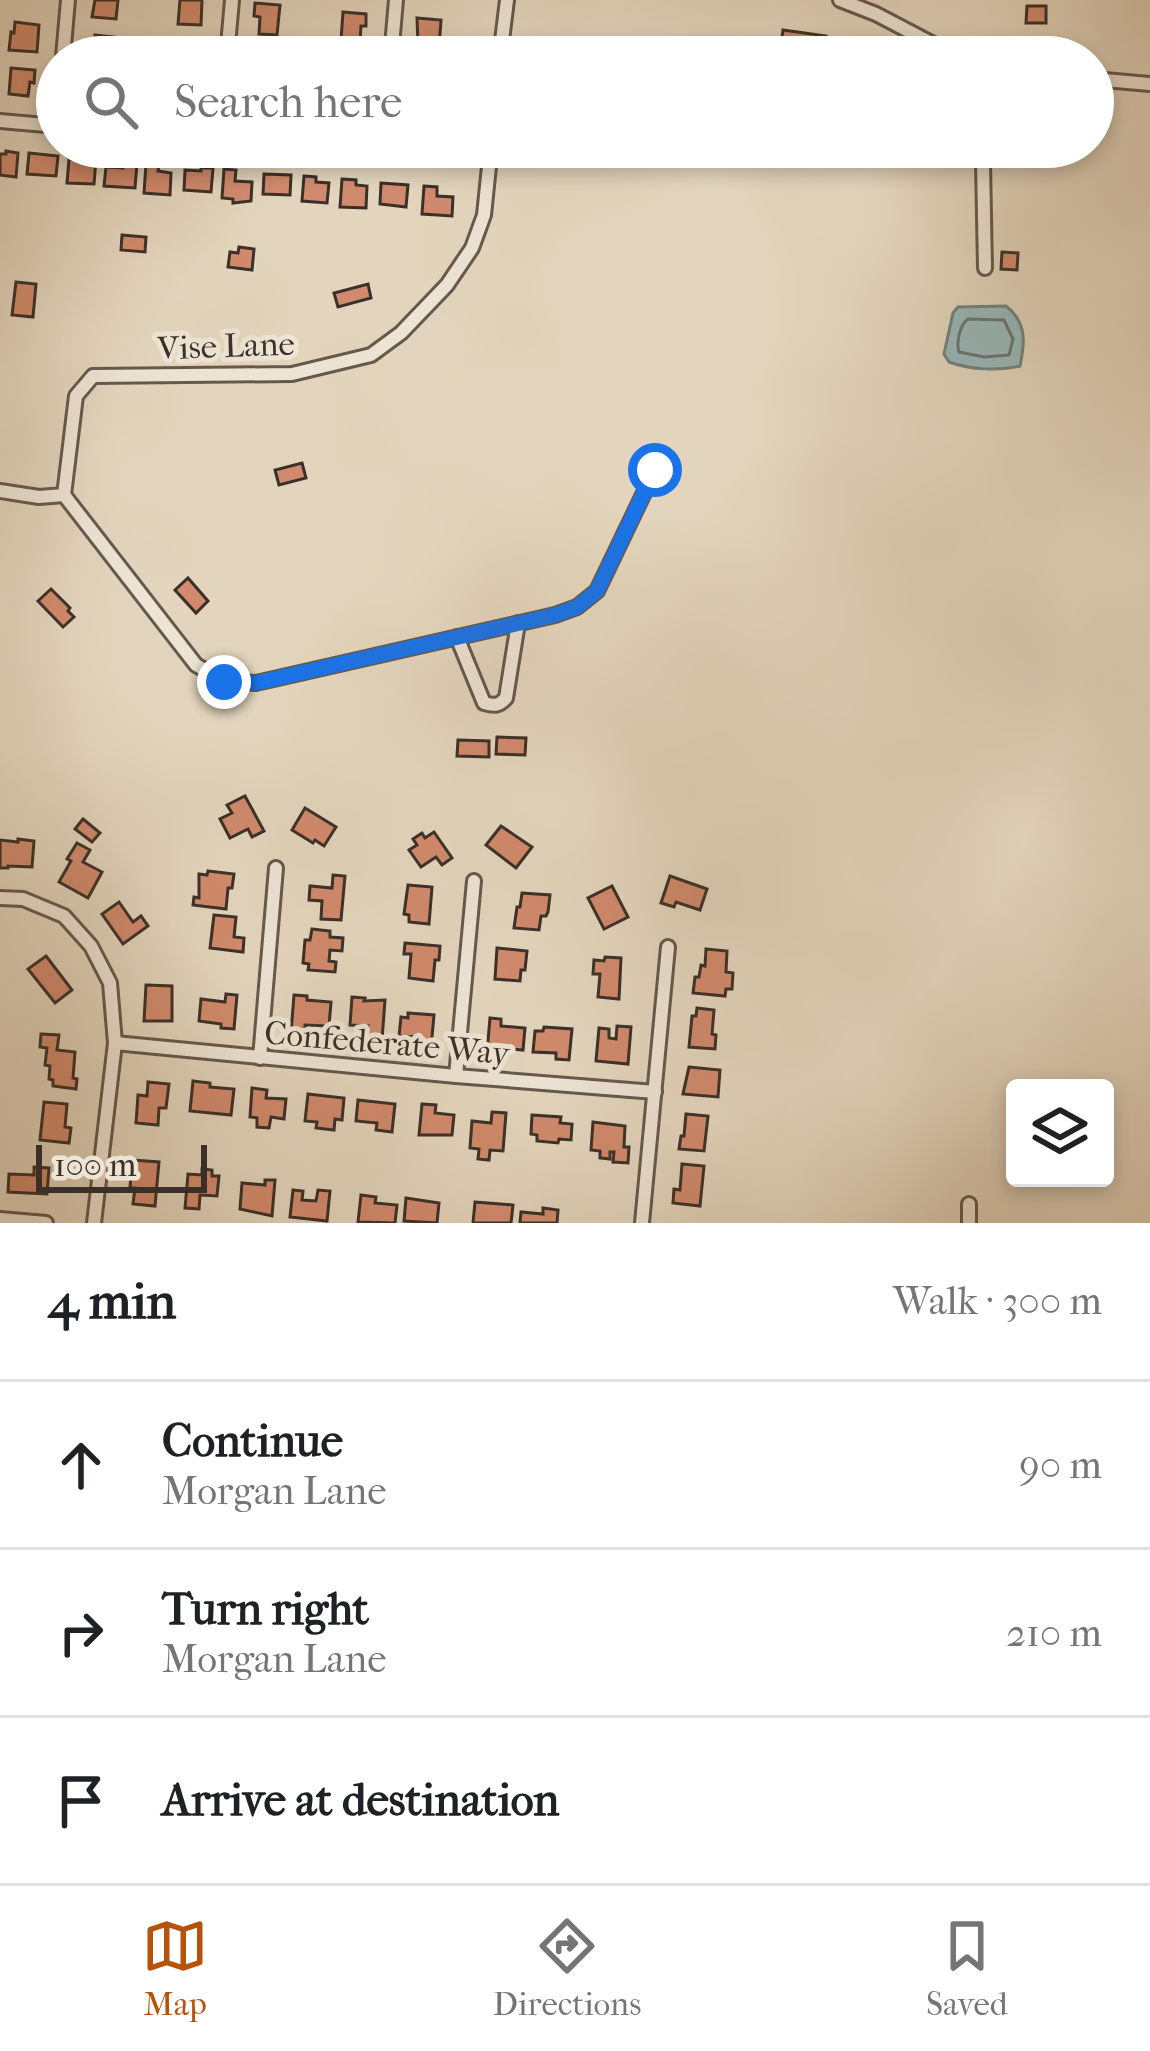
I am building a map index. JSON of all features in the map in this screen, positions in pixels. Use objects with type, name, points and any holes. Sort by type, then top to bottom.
[{"type":"street","points":[[65,36],[68,0]]},
{"type":"street","points":[[229,36],[232,0]]},
{"type":"street","points":[[393,36],[396,0]]},
{"type":"street","points":[[502,36],[506,0]]},
{"type":"street","points":[[840,0],[918,36]]},
{"type":"street","points":[[1114,81],[1150,84]]},
{"type":"street","points":[[0,121],[36,124]]},
{"type":"street","name":"Vise Lane","points":[[64,495],[76,396],[93,376],[292,374],[371,355],[401,333],[446,285],[472,248],[484,215],[489,168]]},
{"type":"street","points":[[983,168],[985,268]]},
{"type":"street","points":[[0,491],[64,495],[196,665],[224,682],[256,683],[577,607],[597,591],[655,470]]},
{"type":"street","points":[[457,637],[484,703],[501,704],[506,698],[518,623]]},
{"type":"street","points":[[260,1058],[276,868]]},
{"type":"street","points":[[456,1076],[474,881]]},
{"type":"street","points":[[0,898],[23,899],[64,916],[91,946],[110,982],[115,1043],[94,1223]]},
{"type":"street","points":[[642,1223],[668,947]]},
{"type":"street","name":"Confederate Way","points":[[115,1043],[655,1092]]},
{"type":"street","points":[[969,1204],[969,1223]]},
{"type":"street","points":[[0,1219],[46,1223]]},
{"type":"water","points":[[1006,306],[1023,333],[1020,366],[984,369],[949,362],[944,354],[958,307]]},
{"type":"building","points":[[95,0],[118,0],[116,19],[92,17]]},
{"type":"building","points":[[180,0],[202,0],[201,25],[178,24]]},
{"type":"building","points":[[255,3],[280,5],[277,35],[259,34]]},
{"type":"building","points":[[1027,6],[1046,6],[1046,23],[1026,23]]},
{"type":"building","points":[[343,12],[366,14],[360,36],[341,36]]},
{"type":"building","points":[[417,18],[441,20],[440,36],[418,36]]},
{"type":"building","points":[[15,22],[39,25],[36,52],[9,50]]},
{"type":"building","points":[[783,30],[826,36],[782,36]]},
{"type":"building","points":[[11,68],[35,70],[28,96],[9,94]]},
{"type":"building","points":[[18,153],[16,177],[0,175],[0,154]]},
{"type":"building","points":[[29,153],[36,154],[36,168],[57,168],[56,176],[27,174]]},
{"type":"building","points":[[68,168],[95,168],[94,184],[67,183]]},
{"type":"building","points":[[106,168],[137,168],[135,188],[104,186]]},
{"type":"building","points":[[146,168],[171,173],[170,195],[144,193]]},
{"type":"building","points":[[213,168],[211,192],[184,190],[185,170]]},
{"type":"building","points":[[224,169],[236,170],[235,181],[252,182],[251,201],[233,203],[233,199],[222,198]]},
{"type":"building","points":[[264,174],[291,175],[290,195],[263,194]]},
{"type":"building","points":[[304,176],[329,183],[327,203],[302,201]]},
{"type":"building","points":[[342,179],[367,186],[366,208],[340,207]]},
{"type":"building","points":[[381,183],[408,185],[406,207],[380,204]]},
{"type":"building","points":[[424,186],[437,187],[437,196],[453,197],[452,216],[422,214]]},
{"type":"building","points":[[122,235],[146,237],[145,252],[121,250]]},
{"type":"building","points":[[239,247],[254,249],[252,270],[228,267],[230,252],[238,253]]},
{"type":"building","points":[[1002,252],[1018,253],[1017,270],[1001,269]]},
{"type":"building","points":[[16,282],[36,284],[33,317],[12,315]]},
{"type":"building","points":[[368,284],[371,298],[338,307],[334,293]]},
{"type":"building","points":[[302,463],[306,478],[279,485],[275,470]]},
{"type":"building","points":[[188,578],[208,601],[196,613],[175,590]]},
{"type":"building","points":[[51,589],[74,617],[63,627],[38,601]]},
{"type":"building","points":[[497,737],[526,738],[525,755],[496,754]]},
{"type":"building","points":[[458,740],[489,741],[489,757],[457,756]]},
{"type":"building","points":[[245,796],[264,831],[252,837],[248,829],[230,838],[220,819],[232,813],[227,805]]},
{"type":"building","points":[[305,808],[336,827],[324,846],[292,830]]},
{"type":"building","points":[[83,819],[100,833],[92,842],[75,829]]},
{"type":"building","points":[[501,826],[532,847],[516,868],[486,845]]},
{"type":"building","points":[[434,832],[452,858],[442,865],[436,857],[421,867],[409,850],[417,845],[413,839]]},
{"type":"building","points":[[0,840],[34,841],[32,867],[0,868]]},
{"type":"building","points":[[77,843],[90,850],[83,862],[102,872],[88,898],[59,882]]},
{"type":"building","points":[[199,874],[234,874],[226,909],[193,905],[194,897],[199,898]]},
{"type":"building","points":[[333,875],[345,876],[341,920],[321,919],[322,901],[309,900],[310,886],[332,888]]},
{"type":"building","points":[[670,876],[707,889],[700,910],[676,902],[674,907],[661,903]]},
{"type":"building","points":[[408,885],[432,887],[429,924],[409,922],[409,915],[404,914]]},
{"type":"building","points":[[612,886],[628,917],[604,929],[588,898]]},
{"type":"building","points":[[522,893],[550,895],[539,930],[514,928]]},
{"type":"building","points":[[119,902],[133,922],[141,916],[148,926],[123,944],[102,914]]},
{"type":"building","points":[[214,915],[236,917],[234,937],[244,938],[243,952],[210,948]]},
{"type":"building","points":[[312,929],[343,938],[342,951],[330,950],[335,972],[308,970],[309,964],[303,963],[305,940],[310,940]]},
{"type":"building","points":[[405,943],[440,946],[433,981],[409,978],[411,954],[404,954]]},
{"type":"building","points":[[497,948],[527,951],[520,981],[495,979]]},
{"type":"building","points":[[706,949],[727,951],[726,972],[733,973],[732,989],[726,989],[725,996],[693,993],[695,977],[701,965],[705,966]]},
{"type":"building","points":[[46,956],[72,990],[55,1003],[28,969]]},
{"type":"building","points":[[621,958],[619,999],[598,997],[600,974],[593,974],[594,960]]},
{"type":"building","points":[[146,985],[172,986],[172,1021],[144,1021]]},
{"type":"building","points":[[226,994],[237,995],[234,1029],[199,1021],[201,999],[225,1002]]},
{"type":"building","points":[[294,995],[331,1002],[329,1026],[305,1025],[305,1034],[291,1033]]},
{"type":"building","points":[[352,997],[385,1000],[382,1040],[367,1039],[368,1026],[350,1025]]},
{"type":"building","points":[[697,1008],[714,1010],[715,1049],[689,1047]]},
{"type":"building","points":[[408,1013],[434,1015],[431,1048],[417,1047],[418,1037],[399,1036],[401,1017],[408,1018]]},
{"type":"building","points":[[490,1018],[501,1019],[501,1026],[525,1028],[523,1050],[487,1052]]},
{"type":"building","points":[[617,1026],[631,1027],[628,1064],[596,1061],[599,1028],[609,1029],[609,1038],[616,1039]]},
{"type":"building","points":[[572,1029],[569,1060],[556,1059],[556,1053],[533,1052],[535,1031]]},
{"type":"building","points":[[41,1034],[59,1035],[57,1050],[75,1052],[76,1089],[53,1086],[50,1066],[45,1065],[47,1048],[40,1047]]},
{"type":"building","points":[[689,1067],[720,1070],[718,1097],[683,1094]]},
{"type":"building","points":[[193,1081],[234,1089],[231,1115],[190,1111]]},
{"type":"building","points":[[148,1082],[169,1084],[158,1125],[136,1123],[138,1095],[147,1096]]},
{"type":"building","points":[[252,1088],[267,1090],[266,1098],[286,1099],[284,1119],[271,1117],[269,1128],[257,1127],[257,1118],[250,1117]]},
{"type":"building","points":[[308,1094],[344,1098],[342,1120],[335,1119],[334,1130],[305,1121]]},
{"type":"building","points":[[358,1100],[395,1104],[392,1132],[376,1130],[377,1123],[356,1121]]},
{"type":"building","points":[[44,1102],[67,1104],[69,1143],[40,1140]]},
{"type":"building","points":[[422,1104],[436,1105],[435,1113],[454,1115],[452,1135],[419,1135]]},
{"type":"building","points":[[492,1112],[506,1113],[503,1151],[490,1150],[489,1160],[478,1159],[479,1149],[470,1148],[472,1121],[491,1123]]},
{"type":"building","points":[[686,1114],[708,1116],[704,1151],[679,1149]]},
{"type":"building","points":[[532,1115],[561,1117],[560,1123],[572,1124],[571,1140],[537,1141],[537,1135],[531,1134]]},
{"type":"building","points":[[593,1122],[625,1126],[628,1163],[613,1162],[614,1152],[610,1159],[591,1150]]},
{"type":"building","points":[[132,1160],[159,1162],[155,1206],[133,1204]]},
{"type":"building","points":[[682,1164],[704,1166],[700,1206],[673,1203],[674,1189],[680,1190]]},
{"type":"building","points":[[34,1167],[49,1168],[47,1194],[8,1192],[9,1174],[34,1175]]},
{"type":"building","points":[[202,1169],[219,1176],[217,1196],[200,1195],[199,1209],[185,1208],[188,1174],[202,1175]]},
{"type":"building","points":[[265,1180],[275,1180],[272,1216],[240,1209],[242,1183],[265,1185]]},
{"type":"building","points":[[293,1190],[303,1191],[302,1200],[316,1201],[318,1190],[330,1191],[327,1221],[290,1217]]},
{"type":"building","points":[[361,1195],[376,1197],[375,1203],[397,1205],[395,1223],[358,1222]]},
{"type":"building","points":[[406,1198],[439,1203],[437,1223],[404,1221]]},
{"type":"building","points":[[475,1202],[513,1205],[511,1223],[473,1223]]},
{"type":"building","points":[[543,1208],[558,1210],[557,1223],[520,1223],[521,1212],[543,1214]]},
{"type":"route","points":[[224,682],[256,683],[577,607],[597,591],[655,470]]}]
